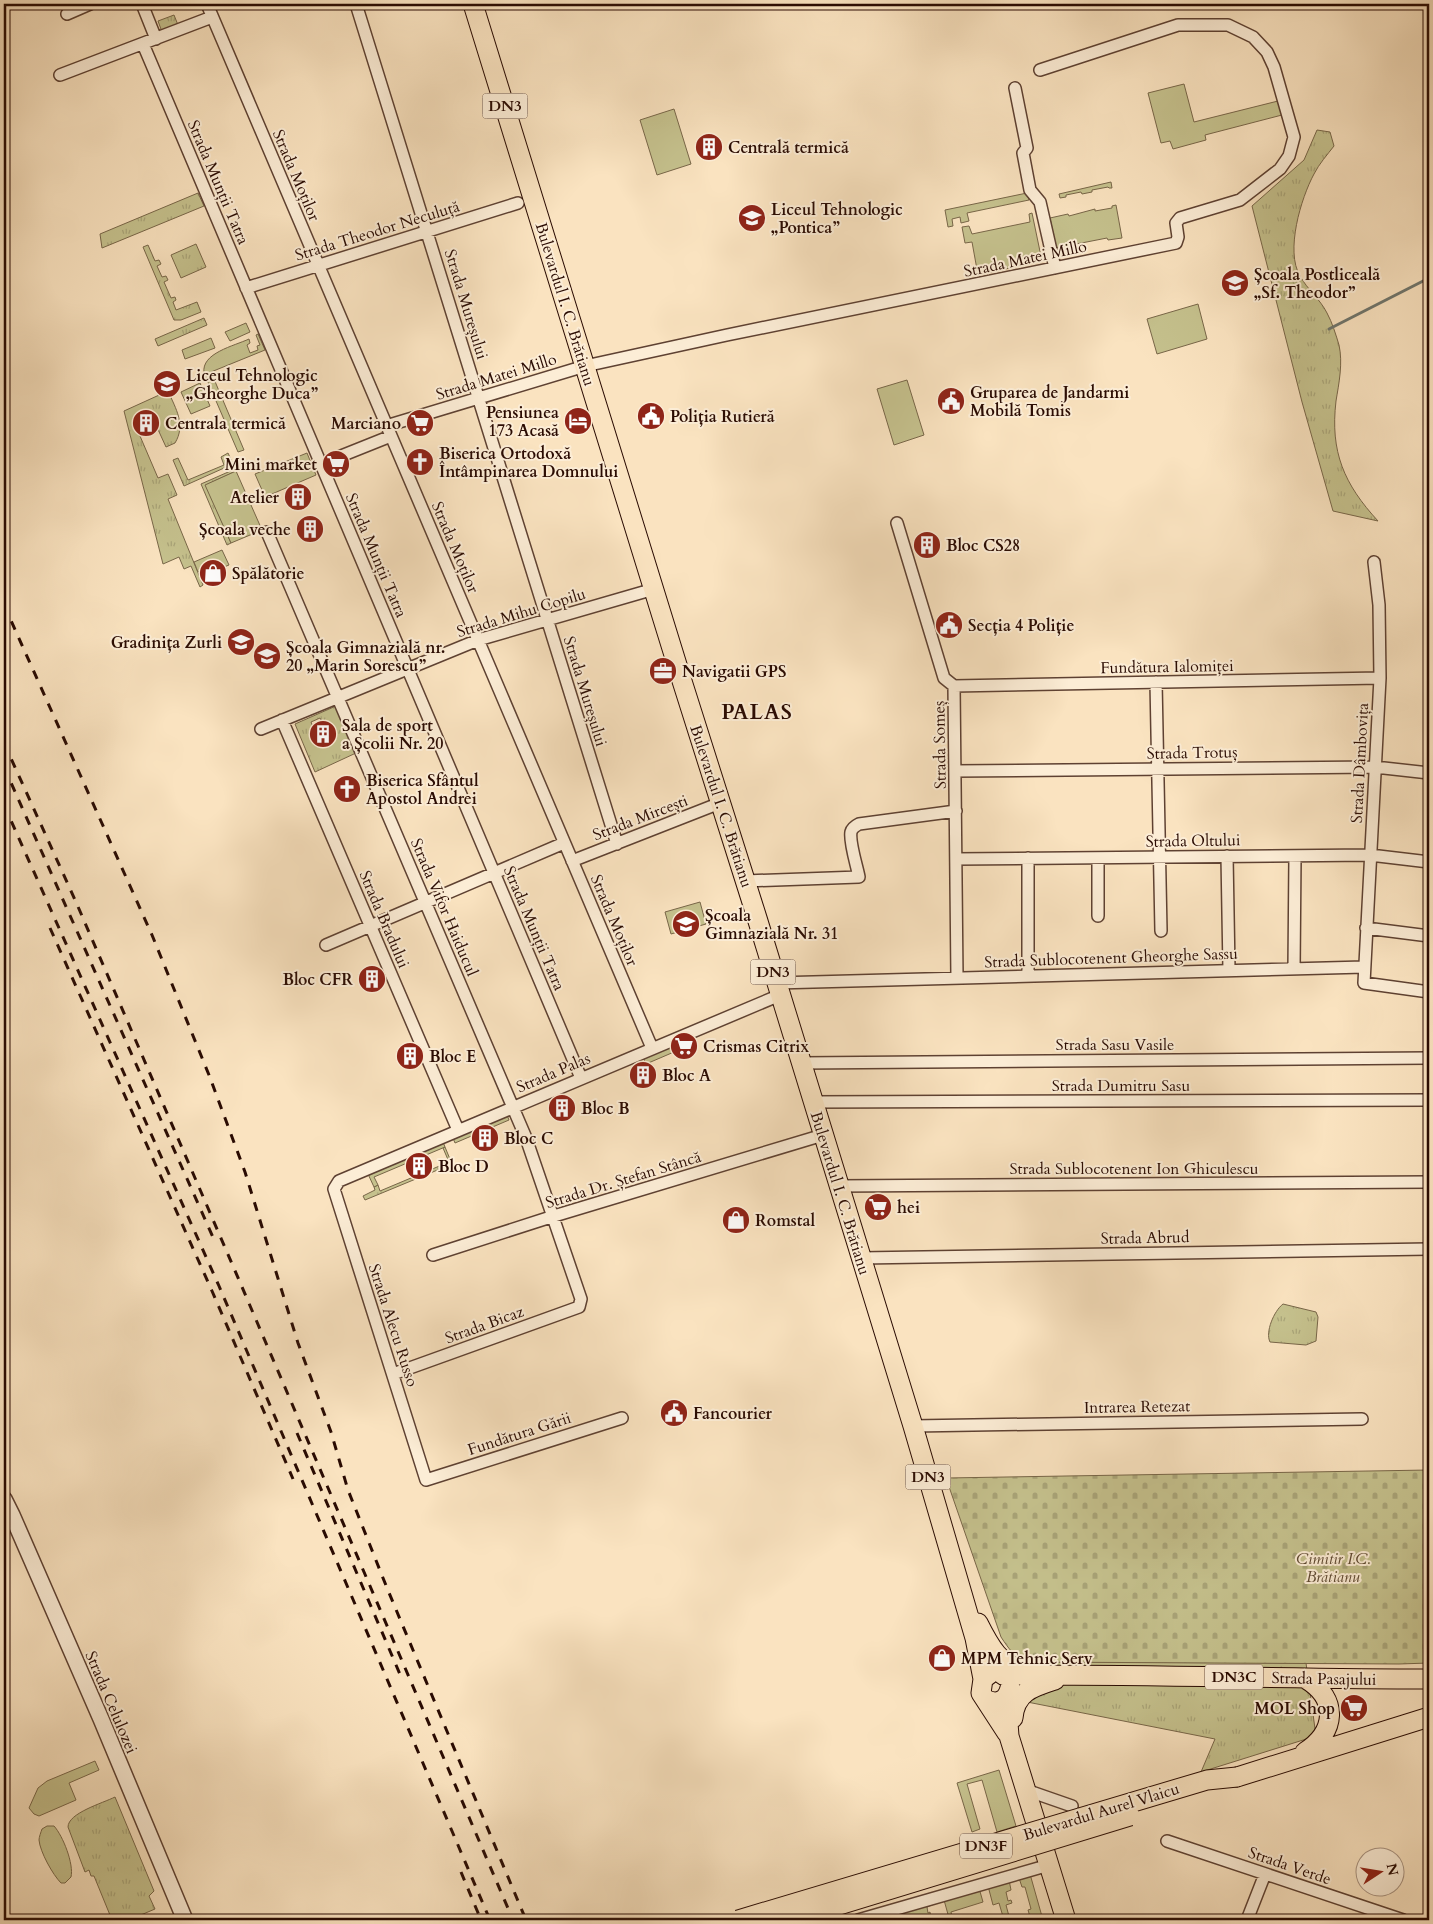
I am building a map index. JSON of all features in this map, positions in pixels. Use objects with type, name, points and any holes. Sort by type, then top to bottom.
[{"type":"main road","name":"Bulevardul I. C. Brătianu","points":[[473,4],[913,1426],[975,1638],[994,1676]]},
{"type":"main road","points":[[959,1582],[985,1638],[1005,1663],[1023,1670],[1068,1675]]},
{"type":"main road","name":"Strada Pasajului","points":[[994,1676],[1108,1674],[1306,1679],[1429,1679]]},
{"type":"main road","points":[[1015,1755],[1013,1718],[1017,1701],[1031,1689],[1068,1675]]},
{"type":"main road","name":"Strada Pasajului","points":[[1007,1696],[1037,1682],[1068,1675]]},
{"type":"main road","name":"DN3","points":[[1009,1736],[1007,1696],[1010,1686],[1006,1678],[994,1676],[981,1684],[981,1693],[1009,1736],[1065,1920]]},
{"type":"main road","points":[[1293,1759],[1316,1745],[1322,1738],[1329,1719],[1323,1691],[1306,1679]]},
{"type":"main road","points":[[987,1700],[999,1702],[1007,1696]]},
{"type":"main road","name":"Bulevardul Aurel Vlaicu","points":[[790,1920],[1212,1790],[1237,1777],[1429,1717]]},
{"type":"main road","name":"Bulevardul Aurel Vlaicu","points":[[738,1920],[1207,1780],[1237,1777]]},
{"type":"street","points":[[67,14],[90,4]]},
{"type":"street","points":[[142,4],[156,39]]},
{"type":"street","name":"Strada Mureșului","points":[[356,4],[617,844]]},
{"type":"street","points":[[60,75],[156,39],[211,8]]},
{"type":"street","name":"Strada Moților","points":[[211,8],[318,266],[652,1048]]},
{"type":"street","name":"Strada Matei Millo","points":[[321,464],[389,431],[478,398],[585,366],[1176,243],[1178,237],[1176,223],[1180,218],[1240,200],[1280,168],[1289,156],[1294,137],[1274,67],[1267,52],[1253,37],[1228,25],[1178,25],[1040,70]]},
{"type":"street","name":"Strada Munții Tatra","points":[[143,44],[581,1078]]},
{"type":"street","points":[[1015,88],[1027,148],[1023,153],[1030,190],[1040,202],[1055,268]]},
{"type":"street","name":"Strada Theodor Neculuță","points":[[246,288],[518,203]]},
{"type":"street","name":"Strada Someș","points":[[897,523],[944,678],[954,686],[957,978]]},
{"type":"street","name":"Strada Vifor Haiducul","points":[[267,532],[513,1107],[554,1216],[582,1299]]},
{"type":"street","name":"Strada Dâmbovița","points":[[1364,967],[1380,678],[1380,605],[1374,562]]},
{"type":"street","name":"Strada Mihu Copilu","points":[[261,729],[478,640],[654,589]]},
{"type":"street","name":"Fundătura Ialomiței","points":[[954,686],[1380,678]]},
{"type":"street","points":[[1156,682],[1161,930]]},
{"type":"street","name":"Strada Bradului","points":[[282,720],[458,1130]]},
{"type":"street","name":"Strada Trotuș","points":[[955,771],[1375,767],[1429,773]]},
{"type":"street","name":"Strada Mircești","points":[[572,861],[720,803]]},
{"type":"street","points":[[745,881],[860,877],[851,838],[851,831],[854,826],[956,811]]},
{"type":"street","points":[[326,945],[564,843]]},
{"type":"street","name":"Strada Oltului","points":[[956,859],[1370,855],[1429,862]]},
{"type":"street","points":[[1227,856],[1229,970]]},
{"type":"street","points":[[1294,968],[1295,856]]},
{"type":"street","points":[[1028,858],[1028,976]]},
{"type":"street","points":[[1098,858],[1098,916]]},
{"type":"street","points":[[1366,928],[1429,936]]},
{"type":"street","points":[[1364,967],[1364,983],[1429,992]]},
{"type":"street","name":"Strada Sublocotenent Gheorghe Sassu","points":[[778,989],[957,978],[1364,967]]},
{"type":"street","name":"Strada Palas","points":[[338,1181],[652,1048],[778,989]]},
{"type":"street","name":"Strada Sasu Vasile","points":[[801,1063],[1429,1058]]},
{"type":"street","name":"Strada Dumitru Sasu","points":[[813,1102],[1429,1100]]},
{"type":"street","name":"Strada Dr. Ștefan Stâncă","points":[[433,1255],[554,1216],[823,1135]]},
{"type":"street","name":"Strada Alecu Russo","points":[[338,1181],[334,1189],[426,1480]]},
{"type":"street","name":"Strada Sublocotenent Ion Ghiculescu","points":[[839,1186],[1429,1182]]},
{"type":"street","name":"Strada Abrud","points":[[861,1258],[1429,1249]]},
{"type":"street","name":"Strada Bicaz","points":[[393,1374],[579,1307],[582,1299]]},
{"type":"street","name":"Fundătura Gării","points":[[426,1480],[622,1418]]},
{"type":"street","name":"Intrarea Retezat","points":[[913,1426],[1362,1419]]},
{"type":"street","name":"Strada Celulozei","points":[[4,1499],[101,1719],[185,1920]]},
{"type":"street","points":[[1026,1790],[1072,1806]]},
{"type":"street","name":"Strada Verde","points":[[1167,1841],[1403,1920]]},
{"type":"street","points":[[858,1920],[1049,1865]]},
{"type":"street","points":[[1247,1920],[1265,1874]]},
{"type":"green space","points":[[174,15],[178,25],[162,32],[158,21]]},
{"type":"green space","points":[[1184,84],[1194,122],[1278,101],[1282,115],[1205,135],[1206,140],[1173,149],[1170,141],[1161,143],[1148,93]]},
{"type":"green space","points":[[674,109],[691,164],[657,175],[640,120]]},
{"type":"green space","points":[[1317,130],[1330,132],[1334,146],[1316,170],[1304,197],[1296,225],[1294,253],[1300,276],[1327,313],[1339,345],[1341,366],[1336,401],[1335,436],[1342,466],[1356,494],[1378,521],[1333,511],[1302,402],[1252,206],[1304,160]]},
{"type":"green space","points":[[1111,182],[1112,188],[1092,190],[1092,192],[1082,194],[1081,192],[1060,198],[1059,194]]},
{"type":"green space","points":[[198,193],[204,206],[102,248],[100,234]]},
{"type":"green space","points":[[1027,193],[1029,200],[967,213],[969,221],[961,223],[960,217],[952,219],[953,226],[948,227],[945,210]]},
{"type":"green space","points":[[1116,205],[1122,238],[1108,240],[1107,238],[1056,248],[1050,218],[1068,214],[1069,216],[1095,209],[1095,211],[1112,208],[1112,206]]},
{"type":"green space","points":[[1032,213],[1042,261],[978,275],[972,242],[965,243],[962,227],[969,226],[972,234],[1030,222],[1029,214]]},
{"type":"green space","points":[[196,244],[206,267],[181,278],[171,255]]},
{"type":"green space","points":[[148,245],[155,261],[159,260],[161,264],[157,266],[162,277],[166,276],[168,280],[164,282],[171,298],[175,297],[176,300],[173,302],[176,310],[197,302],[201,312],[181,320],[174,320],[143,247]]},
{"type":"green space","points":[[1198,304],[1207,339],[1157,354],[1147,319]]},
{"type":"green space","points":[[204,318],[207,325],[158,346],[155,339]]},
{"type":"green space","points":[[246,323],[250,332],[230,341],[225,332]]},
{"type":"green space","points":[[258,334],[265,350],[211,372],[244,450],[238,452],[204,373],[204,366],[213,355],[249,339],[250,343],[247,345],[250,353],[258,350],[257,346],[260,345],[256,335]]},
{"type":"green space","points":[[211,338],[215,348],[185,359],[182,350]]},
{"type":"green space","points":[[907,380],[924,435],[894,445],[877,389]]},
{"type":"green space","points":[[200,383],[210,406],[191,414],[181,392]]},
{"type":"green space","points":[[168,391],[180,423],[180,430],[175,443],[166,447],[150,412],[135,418],[142,435],[140,436],[158,478],[168,474],[177,495],[168,499],[203,585],[200,587],[191,566],[184,569],[179,557],[163,564],[124,411]]},
{"type":"green space","points":[[228,453],[233,464],[184,486],[173,460],[178,458],[188,480],[224,465],[221,457]]},
{"type":"green space","points":[[307,453],[316,475],[265,497],[255,474]]},
{"type":"green space","points":[[235,469],[236,471],[206,485],[231,543],[227,545],[201,484]]},
{"type":"green space","points":[[236,471],[262,530],[231,543],[205,485]]},
{"type":"green space","points":[[222,550],[229,565],[224,567],[222,562],[198,572],[194,562]]},
{"type":"green space","points":[[336,706],[356,753],[315,772],[295,724]],"holes":[[[320,718],[325,728],[328,727],[333,739],[320,744],[311,722]]]},
{"type":"green space","points":[[700,902],[706,924],[671,934],[665,912]]},
{"type":"green space","points":[[671,1046],[674,1052],[646,1064],[643,1057]]},
{"type":"green space","points":[[507,1115],[509,1120],[455,1143],[453,1138]]},
{"type":"green space","points":[[443,1142],[445,1147],[374,1177],[378,1185],[374,1187],[368,1174]]},
{"type":"green space","points":[[445,1147],[452,1164],[365,1200],[363,1196],[375,1190],[374,1187],[378,1185],[380,1191],[449,1162],[443,1148]]},
{"type":"green space","points":[[1283,1304],[1316,1312],[1318,1317],[1316,1341],[1306,1345],[1270,1342],[1271,1322],[1276,1311]]},
{"type":"green space","name":"Cimitir I.C. Brătianu","points":[[1429,1470],[1429,1663],[1399,1664],[1028,1662],[1023,1660],[1009,1649],[1001,1637],[946,1478]]},
{"type":"green space","points":[[1017,1658],[1028,1662],[1306,1663],[1316,1736],[1201,1772],[1215,1739],[1022,1701],[1027,1694]]},
{"type":"green space","points":[[95,1761],[99,1770],[69,1783],[76,1800],[39,1816],[34,1814],[29,1808],[38,1788],[47,1781]]},
{"type":"green space","points":[[999,1770],[1016,1826],[997,1832],[982,1780],[967,1784],[980,1829],[972,1832],[957,1783]]},
{"type":"green space","points":[[115,1797],[154,1891],[149,1896],[155,1909],[129,1920],[112,1920],[94,1876],[91,1876],[89,1870],[85,1872],[68,1827],[74,1817],[80,1813]]},
{"type":"green space","points":[[47,1826],[54,1826],[67,1850],[72,1871],[71,1877],[65,1883],[61,1883],[54,1875],[40,1845],[39,1839],[42,1829]]},
{"type":"green space","points":[[1030,1874],[1043,1920],[1031,1920],[1028,1910],[1031,1909],[1025,1887],[1022,1887],[1019,1878]]},
{"type":"green space","points":[[1009,1880],[1011,1890],[1006,1892],[1008,1901],[1011,1900],[1012,1903],[1006,1905],[1010,1920],[1004,1920],[999,1903],[993,1905],[988,1886]]},
{"type":"green space","points":[[979,1888],[983,1902],[951,1912],[952,1917],[949,1918],[944,1900],[927,1907],[931,1920],[870,1920]]},
{"type":"waterway","points":[[1329,329],[1429,278]]},
{"type":"railway","points":[[4,605],[152,935],[209,1075],[245,1172],[298,1343],[331,1432],[348,1490],[526,1920]]},
{"type":"railway","points":[[4,743],[76,902],[513,1920]]},
{"type":"railway","points":[[4,767],[216,1244]]},
{"type":"railway","points":[[4,805],[219,1286],[490,1920]]},
{"type":"railway","points":[[50,928],[212,1291],[293,1479]]},
{"type":"railway","points":[[297,1433],[402,1679]]},
{"type":"railway","points":[[461,1872],[481,1920]]},
{"type":"place","name":"Centrală termică","points":[[709,147]]},
{"type":"place","name":"Liceul Tehnologic „Pontica”","points":[[752,218]]},
{"type":"place","name":"Școala Postliceală „Sf. Theodor”","points":[[1235,283]]},
{"type":"place","name":"Liceul Tehnologic „Gheorghe Duca”","points":[[167,384]]},
{"type":"place","name":"Gruparea de Jandarmi Mobilă Tomis","points":[[951,401]]},
{"type":"place","name":"Poliția Rutieră","points":[[651,416]]},
{"type":"place","name":"Pensiunea 173 Acasă","points":[[578,421]]},
{"type":"place","name":"Centrala termică","points":[[146,423]]},
{"type":"place","name":"Marciano","points":[[420,423]]},
{"type":"place","name":"Biserica Ortodoxă Întâmpinarea Domnului","points":[[420,462]]},
{"type":"place","name":"Mini market","points":[[336,464]]},
{"type":"place","name":"Atelier","points":[[298,497]]},
{"type":"place","name":"Școala veche","points":[[310,529]]},
{"type":"place","name":"Bloc CS28","points":[[927,545]]},
{"type":"place","name":"Spălătorie","points":[[213,573]]},
{"type":"place","name":"Secția 4 Poliție","points":[[949,625]]},
{"type":"place","name":"Gradinița Zurli","points":[[241,642]]},
{"type":"place","name":"Școala Gimnazială nr. 20 „Marin Sorescu”","points":[[267,656]]},
{"type":"place","name":"Navigatii GPS","points":[[663,671]]},
{"type":"place","name":"Sala de sport a Școlii Nr. 20","points":[[323,734]]},
{"type":"place","name":"Biserica Sfântul Apostol Andrei","points":[[347,789]]},
{"type":"place","name":"Școala Gimnazială Nr. 31","points":[[686,924]]},
{"type":"place","name":"Bloc CFR","points":[[372,979]]},
{"type":"place","name":"Crismas Citrix","points":[[684,1046]]},
{"type":"place","name":"Bloc E","points":[[410,1056]]},
{"type":"place","name":"Bloc A","points":[[643,1075]]},
{"type":"place","name":"Bloc B","points":[[562,1108]]},
{"type":"place","name":"Bloc C","points":[[485,1138]]},
{"type":"place","name":"Bloc D","points":[[419,1166]]},
{"type":"place","name":"hei","points":[[878,1207]]},
{"type":"place","name":"Romstal","points":[[736,1220]]},
{"type":"place","name":"Fancourier","points":[[674,1413]]},
{"type":"place","name":"MPM Tehnic Serv","points":[[942,1658]]},
{"type":"place","name":"MOL Shop","points":[[1354,1708]]},
{"type":"district","name":"PALAS","points":[[757,712]]}]
